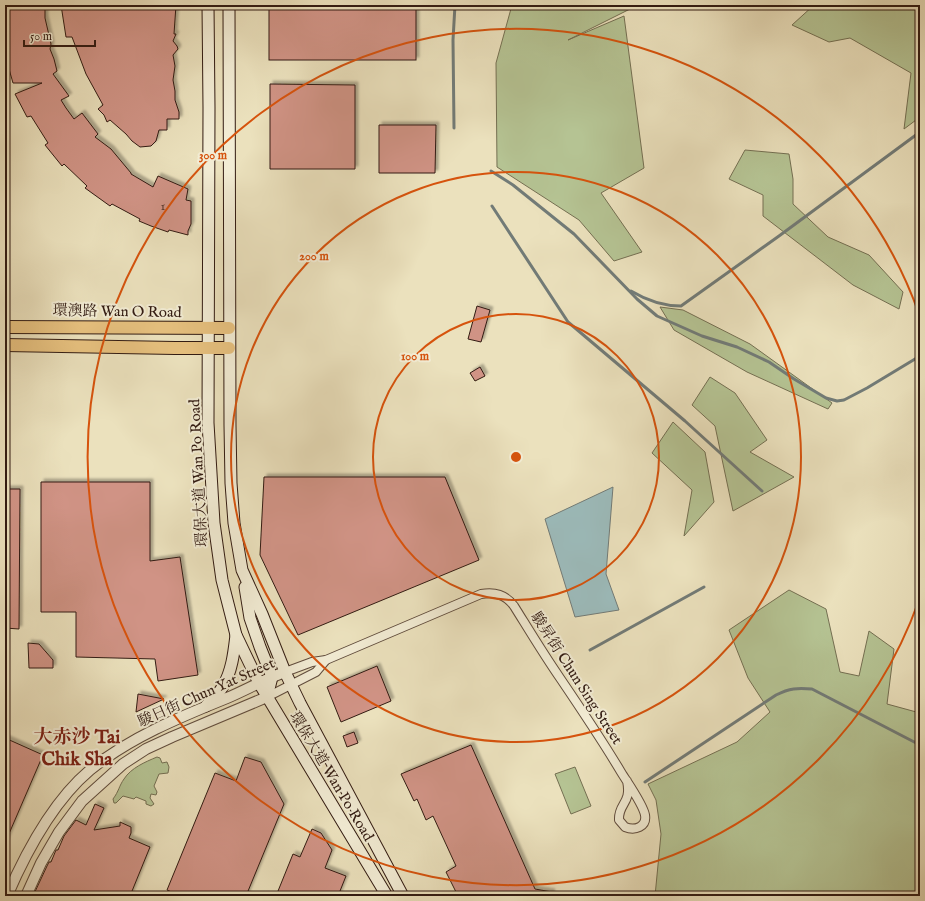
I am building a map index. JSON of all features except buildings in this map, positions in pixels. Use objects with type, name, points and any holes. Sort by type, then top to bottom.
[{"type":"main road","name":"環保大道 Wan Po Road","points":[[208,5],[209,438],[214,523],[222,580],[236,635],[259,682],[386,896]]},
{"type":"main road","name":"環保大道 Wan Po Road","points":[[229,5],[229,348],[231,483],[234,523],[242,570],[291,685],[403,896]]},
{"type":"main road","name":"環澳路 Wan O Road","points":[[5,327],[229,328]]},
{"type":"main road","points":[[5,345],[229,348]]},
{"type":"main road","points":[[242,570],[250,618],[272,677],[267,697]]},
{"type":"main road","points":[[206,706],[219,692],[226,680],[231,665],[236,635]]},
{"type":"street","name":"駿日街 Chun Yat Street","points":[[7,896],[21,865],[42,827],[72,788],[90,770],[135,741],[259,682],[312,662],[326,660],[481,594],[499,594]]},
{"type":"street","name":"駿昇街 Chun Sing Street","points":[[499,594],[507,598],[514,606],[559,677],[601,739],[627,781],[642,807],[645,816],[644,823],[641,827],[633,829],[625,827],[619,820],[620,811],[628,796],[629,790],[627,781]]},
{"type":"street","name":"駿日街 Chun Yat Street","points":[[26,896],[41,863],[59,832],[82,801],[123,764],[146,749],[172,736],[267,697],[291,685],[316,672],[326,660]]},
{"type":"green space","points":[[512,5],[638,5],[568,40],[624,16],[644,168],[601,193],[642,252],[614,261],[579,220],[497,167],[496,63]]},
{"type":"green space","points":[[814,5],[920,5],[920,117],[904,129],[911,73],[850,38],[829,42],[792,25]]},
{"type":"green space","points":[[745,150],[789,154],[793,179],[793,204],[828,237],[869,255],[903,292],[899,309],[853,285],[763,216],[763,195],[729,179]]},
{"type":"green space","points":[[660,307],[683,310],[750,344],[832,403],[828,409],[747,372],[674,330]]},
{"type":"green space","points":[[710,377],[735,393],[767,440],[750,452],[794,477],[733,511],[715,426],[692,405]]},
{"type":"green space","points":[[673,422],[705,452],[714,502],[684,536],[692,490],[652,453]]},
{"type":"green space","points":[[789,590],[826,609],[840,672],[859,676],[869,631],[894,649],[887,704],[920,713],[920,896],[655,896],[661,834],[656,800],[648,784],[737,742],[770,712],[748,678],[729,630]]},
{"type":"green space","points":[[157,757],[160,758],[162,763],[167,762],[169,767],[168,773],[159,774],[154,786],[157,792],[156,795],[151,794],[150,798],[154,804],[151,806],[146,804],[146,801],[136,797],[134,799],[123,796],[116,803],[114,803],[113,799],[127,775],[139,766]]},
{"type":"green space","points":[[575,767],[591,806],[571,814],[555,774]]},
{"type":"water","points":[[613,487],[606,574],[619,610],[575,617],[545,519]]},
{"type":"waterway","points":[[454,128],[453,40],[455,5]]},
{"type":"waterway","points":[[631,291],[655,302],[681,306],[920,132]]},
{"type":"waterway","points":[[491,171],[513,185],[574,234],[637,299],[657,316],[702,336],[737,347],[769,362],[826,398],[837,401],[844,400],[920,356]]},
{"type":"waterway","points":[[492,206],[568,322],[685,421],[762,491]]},
{"type":"waterway","points":[[590,650],[704,587]]},
{"type":"waterway","points":[[645,782],[776,695],[794,689],[812,689],[920,745]]},
{"type":"district","name":"大赤沙 Tai Chik Sha","points":[[77,747]]}]
